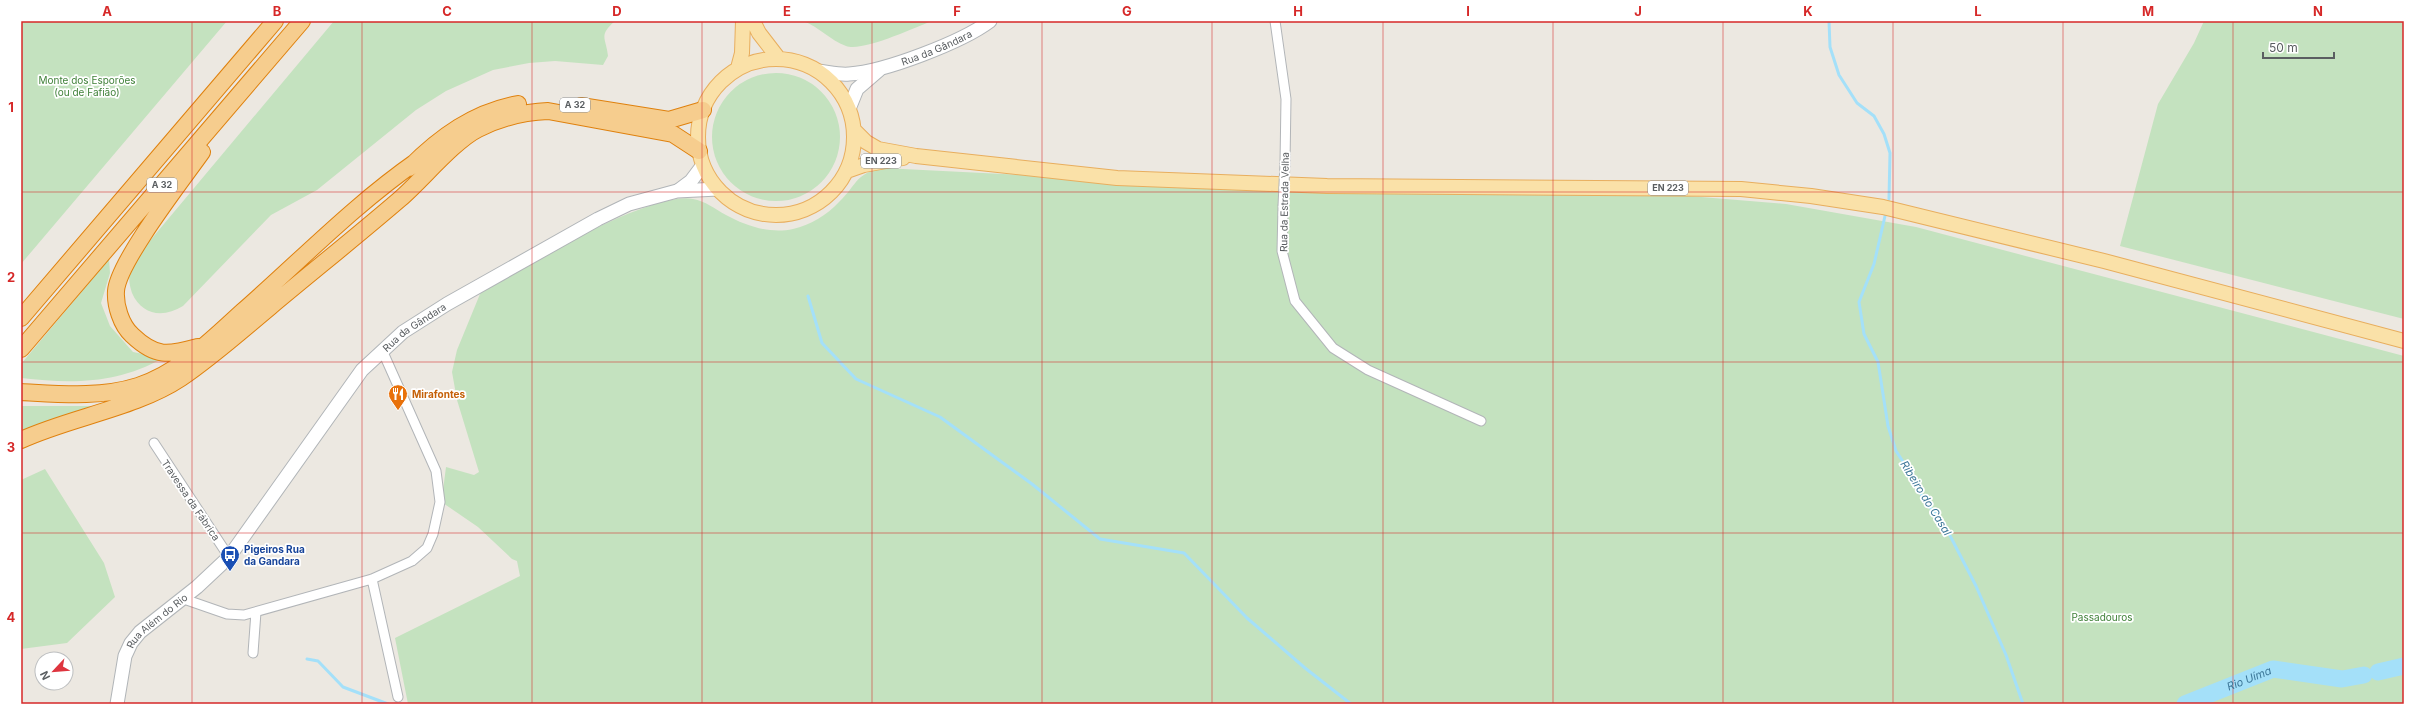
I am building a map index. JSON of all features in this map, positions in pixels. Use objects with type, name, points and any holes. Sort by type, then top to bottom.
[{"type":"highway","name":"A 32","points":[[21,318],[275,21]]},
{"type":"highway","name":"A 32","points":[[21,349],[302,21]]},
{"type":"highway","name":"A 32","points":[[204,346],[170,354],[146,348],[128,332],[118,311],[116,290],[124,265],[249,83]]},
{"type":"highway","name":"A 32","points":[[21,392],[101,394],[138,386],[173,370],[204,346],[317,246],[388,189],[417,161],[451,132],[472,118],[508,106],[529,102],[548,102],[669,120],[703,110]]},
{"type":"highway","name":"A 32","points":[[21,440],[42,430],[140,398],[180,379],[327,260],[425,176],[463,138],[477,130],[510,116],[529,112],[548,111],[673,134],[701,158]]},
{"type":"highway","name":"A 32","points":[[21,400],[100,403],[140,398]]},
{"type":"main road","points":[[738,68],[742,54],[743,21]]},
{"type":"main road","points":[[753,21],[768,46],[779,59]]},
{"type":"main road","name":"Rua da Gândara","points":[[818,72],[848,74],[881,69],[948,44],[990,21]]},
{"type":"main road","points":[[779,59],[799,63],[818,72],[837,88],[849,109],[854,130],[853,150],[847,170],[830,193],[820,202],[807,209],[780,215],[766,215],[740,206],[718,189],[701,158],[699,124],[703,110],[717,86],[738,68],[751,63],[779,59]]},
{"type":"main road","name":"Rua da Gândara","points":[[849,109],[857,89],[881,69]]},
{"type":"main road","name":"EN 223","points":[[854,130],[866,142],[878,149],[916,156],[1117,178],[1327,186],[1741,189],[1811,196],[1883,207],[2096,259],[2404,341]]},
{"type":"main road","name":"EN 223","points":[[847,170],[877,162],[916,156]]},
{"type":"main road","name":"Rua da Gândara","points":[[677,192],[691,181],[701,158]]},
{"type":"main road","name":"Rua da Gândara","points":[[229,557],[362,370],[403,332],[447,304],[598,219],[629,204],[677,192],[718,189]]},
{"type":"main road","name":"Rua Além do Rio","points":[[116,704],[126,656],[131,643],[140,632],[229,557]]},
{"type":"street","name":"Rua da Estrada Velha","points":[[1275,21],[1286,99],[1282,251],[1295,301],[1333,348],[1368,370],[1480,421]]},
{"type":"street","points":[[181,598],[227,614],[244,615],[372,579],[412,561],[427,548],[433,534],[440,502],[436,471],[382,350]]},
{"type":"street","name":"Travessa da Fábrica","points":[[154,443],[229,557]]},
{"type":"street","points":[[372,579],[398,697]]},
{"type":"street","points":[[253,654],[256,612]]},
{"type":"green space","name":"Monte dos Esporões (ou de Fafião)","points":[[21,21],[227,21],[21,264]]},
{"type":"green space","points":[[334,21],[615,21],[606,30],[604,37],[608,56],[603,65],[555,61],[529,63],[493,70],[446,91],[416,110],[317,190],[271,215],[183,306],[176,310],[161,313],[154,313],[148,310],[136,301],[130,286],[129,277],[132,266],[138,255]]},
{"type":"green space","points":[[803,21],[932,21],[876,43],[854,47],[846,46],[840,43]]},
{"type":"green space","points":[[2204,21],[2404,21],[2404,319],[2120,246],[2158,104],[2194,43]]},
{"type":"green space","points":[[776,73],[800,78],[821,92],[835,113],[840,137],[835,161],[821,182],[800,196],[776,201],[752,196],[731,182],[717,161],[712,137],[717,113],[731,92],[752,78]]},
{"type":"green space","name":"Passadouros","points":[[883,168],[1277,188],[1689,196],[1786,204],[1916,227],[2404,356],[2404,704],[408,704],[395,638],[520,576],[517,561],[512,559],[478,527],[443,503],[442,498],[446,467],[474,475],[479,472],[457,400],[452,372],[457,350],[480,294],[492,283],[562,245],[592,230],[650,206],[674,199],[693,199],[706,203],[734,219],[750,226],[767,230],[793,229],[806,225],[824,215],[845,196],[857,180],[867,173]]},
{"type":"green space","points":[[109,259],[110,273],[101,303],[110,326],[133,352],[163,358],[146,367],[129,373],[94,380],[58,381],[21,378],[21,364]]},
{"type":"green space","points":[[21,406],[93,406],[21,433]]},
{"type":"green space","points":[[45,469],[104,563],[115,597],[67,643],[21,649],[21,480]]},
{"type":"waterway","name":"Ribeiro do Casal","points":[[1829,21],[1830,47],[1839,75],[1857,103],[1874,116],[1884,134],[1890,153],[1889,199]]},
{"type":"waterway","name":"Ribeiro do Casal","points":[[1885,216],[1874,264],[1859,302],[1864,334],[1878,362],[1888,426],[1896,451],[1913,477],[1924,500],[1944,524],[1976,586],[2006,655],[2023,704]]},
{"type":"waterway","points":[[808,296],[822,343],[856,379],[940,417],[1032,484],[1100,539],[1184,553],[1247,618],[1305,668],[1351,704]]},
{"type":"waterway","points":[[307,659],[318,661],[343,687],[388,704]]},
{"type":"waterway","name":"Rio Uíma","points":[[2378,672],[2404,666]]},
{"type":"waterway","name":"Rio Uíma","points":[[2185,704],[2273,669],[2342,679],[2364,675]]},
{"type":"place","name":"Mirafontes","points":[[398,411]]},
{"type":"place","name":"Pigeiros Rua da Gandara","points":[[230,572]]}]
